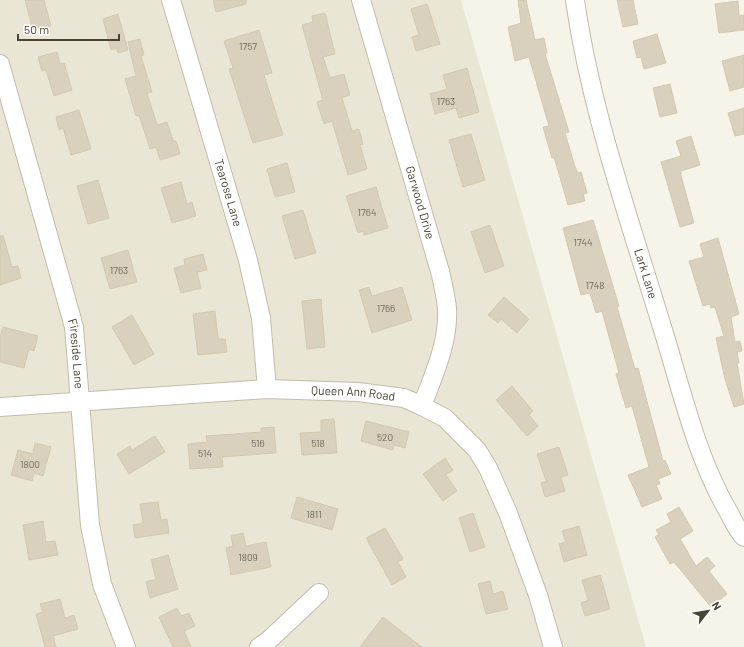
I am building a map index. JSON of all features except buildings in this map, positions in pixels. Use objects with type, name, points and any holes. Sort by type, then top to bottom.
[{"type":"street","name":"Tearose Lane","points":[[171,0],[248,260],[261,318],[267,389]]},
{"type":"street","name":"Garwood Drive","points":[[361,0],[441,275],[447,308],[446,336],[422,406]]},
{"type":"street","name":"Lark Lane","points":[[575,0],[579,32],[615,172],[691,422],[709,474],[720,498],[744,537]]},
{"type":"street","name":"Fireside Lane","points":[[0,64],[74,328],[90,525],[102,584],[126,647]]},
{"type":"street","name":"Queen Ann Road","points":[[0,407],[267,389],[358,392],[404,398],[445,418],[476,450],[488,468],[508,513],[536,588],[553,647]]},
{"type":"street","points":[[259,647],[269,640],[319,593]]},
{"type":"shaded area","points":[[0,0],[461,0],[646,647],[0,647]]}]
